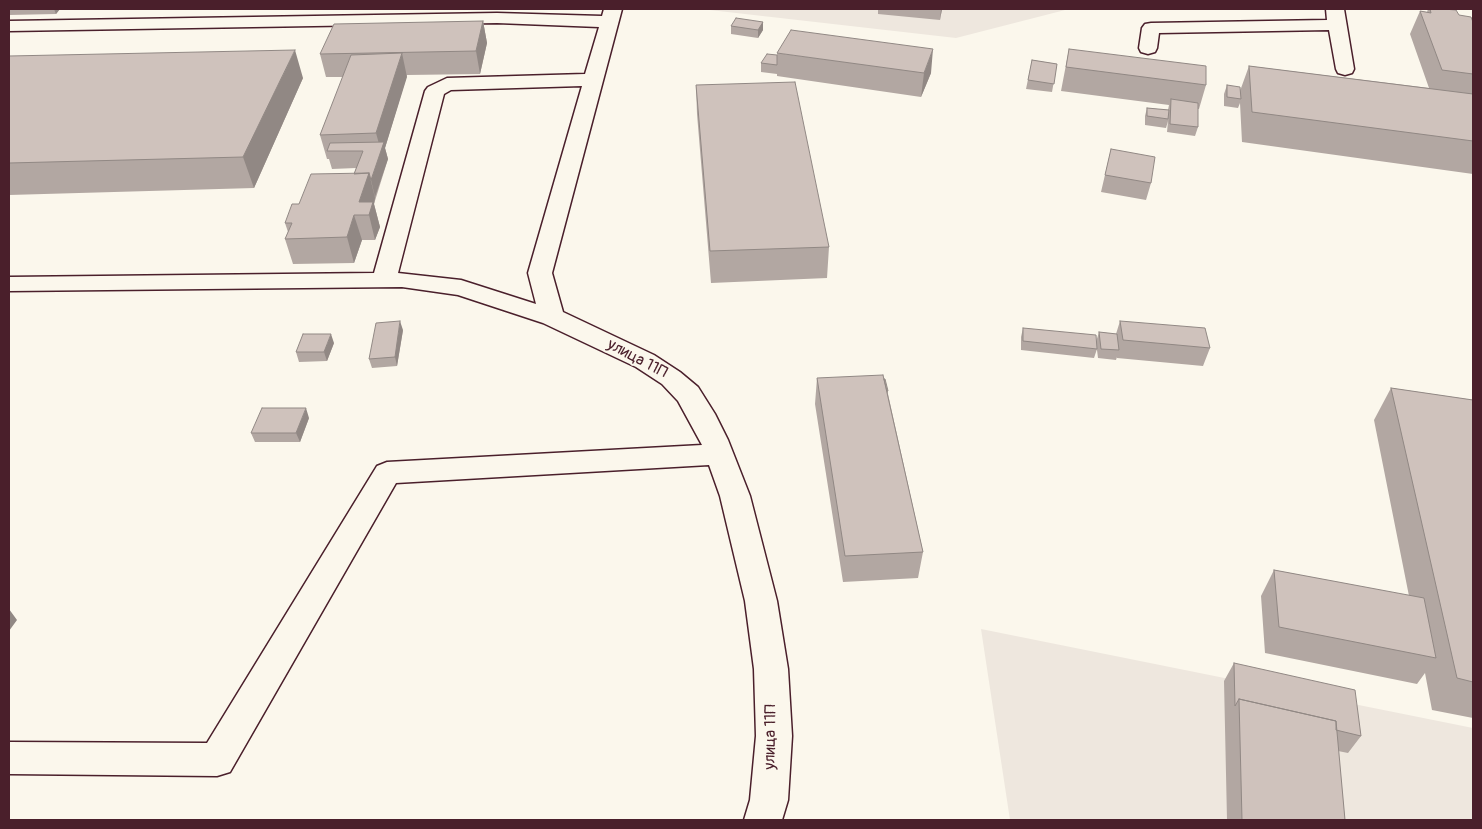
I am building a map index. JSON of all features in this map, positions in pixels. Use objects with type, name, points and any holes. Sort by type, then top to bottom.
[{"type":"street","points":[[102,24],[114,9]]},
{"type":"street","points":[[9,26],[497,18],[569,19],[610,16],[540,273],[552,317]]},
{"type":"street","points":[[1148,48],[1151,28],[1336,17],[1345,69]]},
{"type":"street","points":[[384,279],[435,90],[447,84],[593,80]]},
{"type":"street","name":"улица 11П","points":[[9,284],[384,279],[428,282],[461,288],[552,317],[645,361],[671,378],[688,394],[701,414],[719,454],[734,496],[761,601],[771,669],[774,736],[769,800],[763,820]]},
{"type":"street","points":[[9,758],[216,760],[387,473],[719,454]]},
{"type":"shaded area","points":[[701,9],[1069,9],[956,38]]},
{"type":"shaded area","points":[[981,629],[1473,728],[1473,820],[1010,820]]},
{"type":"building","points":[[1430,9],[1456,10],[1459,15],[1471,17],[1473,22],[1473,74],[1442,70],[1420,11],[1431,13]]},
{"type":"building","points":[[736,18],[763,22],[758,30],[731,26]]},
{"type":"building","points":[[483,21],[476,51],[320,54],[334,24]]},
{"type":"building","points":[[791,30],[933,49],[924,73],[777,53]]},
{"type":"building","points":[[1069,49],[1206,66],[1206,85],[1066,67]]},
{"type":"building","points":[[295,50],[243,157],[9,163],[9,56]]},
{"type":"building","points":[[402,53],[376,133],[320,135],[351,55]]},
{"type":"building","points":[[767,54],[777,55],[777,65],[761,63]]},
{"type":"building","points":[[1032,60],[1057,64],[1054,84],[1028,80]]},
{"type":"building","points":[[1249,66],[1473,94],[1473,141],[1252,112]]},
{"type":"building","points":[[795,82],[829,247],[710,251],[696,85]]},
{"type":"building","points":[[1227,85],[1240,87],[1241,99],[1227,97]]},
{"type":"building","points":[[1171,99],[1198,103],[1198,127],[1170,124]]},
{"type":"building","points":[[1147,108],[1169,110],[1168,119],[1147,116]]},
{"type":"building","points":[[384,142],[371,180],[369,173],[354,174],[363,151],[327,151],[330,143]]},
{"type":"building","points":[[1111,149],[1155,157],[1151,183],[1105,175]]},
{"type":"building","points":[[369,173],[359,202],[373,202],[369,215],[354,215],[347,237],[285,239],[292,223],[285,223],[292,204],[299,204],[311,174]]},
{"type":"building","points":[[400,321],[395,357],[369,359],[376,323]]},
{"type":"building","points":[[1120,321],[1205,328],[1210,348],[1123,340]]},
{"type":"building","points":[[1023,328],[1096,335],[1097,349],[1023,341]]},
{"type":"building","points":[[1099,332],[1117,334],[1119,350],[1101,349]]},
{"type":"building","points":[[303,334],[331,334],[324,352],[296,352]]},
{"type":"building","points":[[883,375],[923,552],[845,556],[817,378]]},
{"type":"building","points":[[1391,388],[1473,400],[1473,682],[1457,678]]},
{"type":"building","points":[[262,408],[306,408],[296,433],[251,433]]},
{"type":"building","points":[[1274,570],[1424,598],[1436,658],[1279,627]]},
{"type":"building","points":[[1234,663],[1355,690],[1361,736],[1336,730],[1336,721],[1239,699],[1235,706]]},
{"type":"building","points":[[1239,699],[1336,721],[1345,820],[1242,820]]}]
